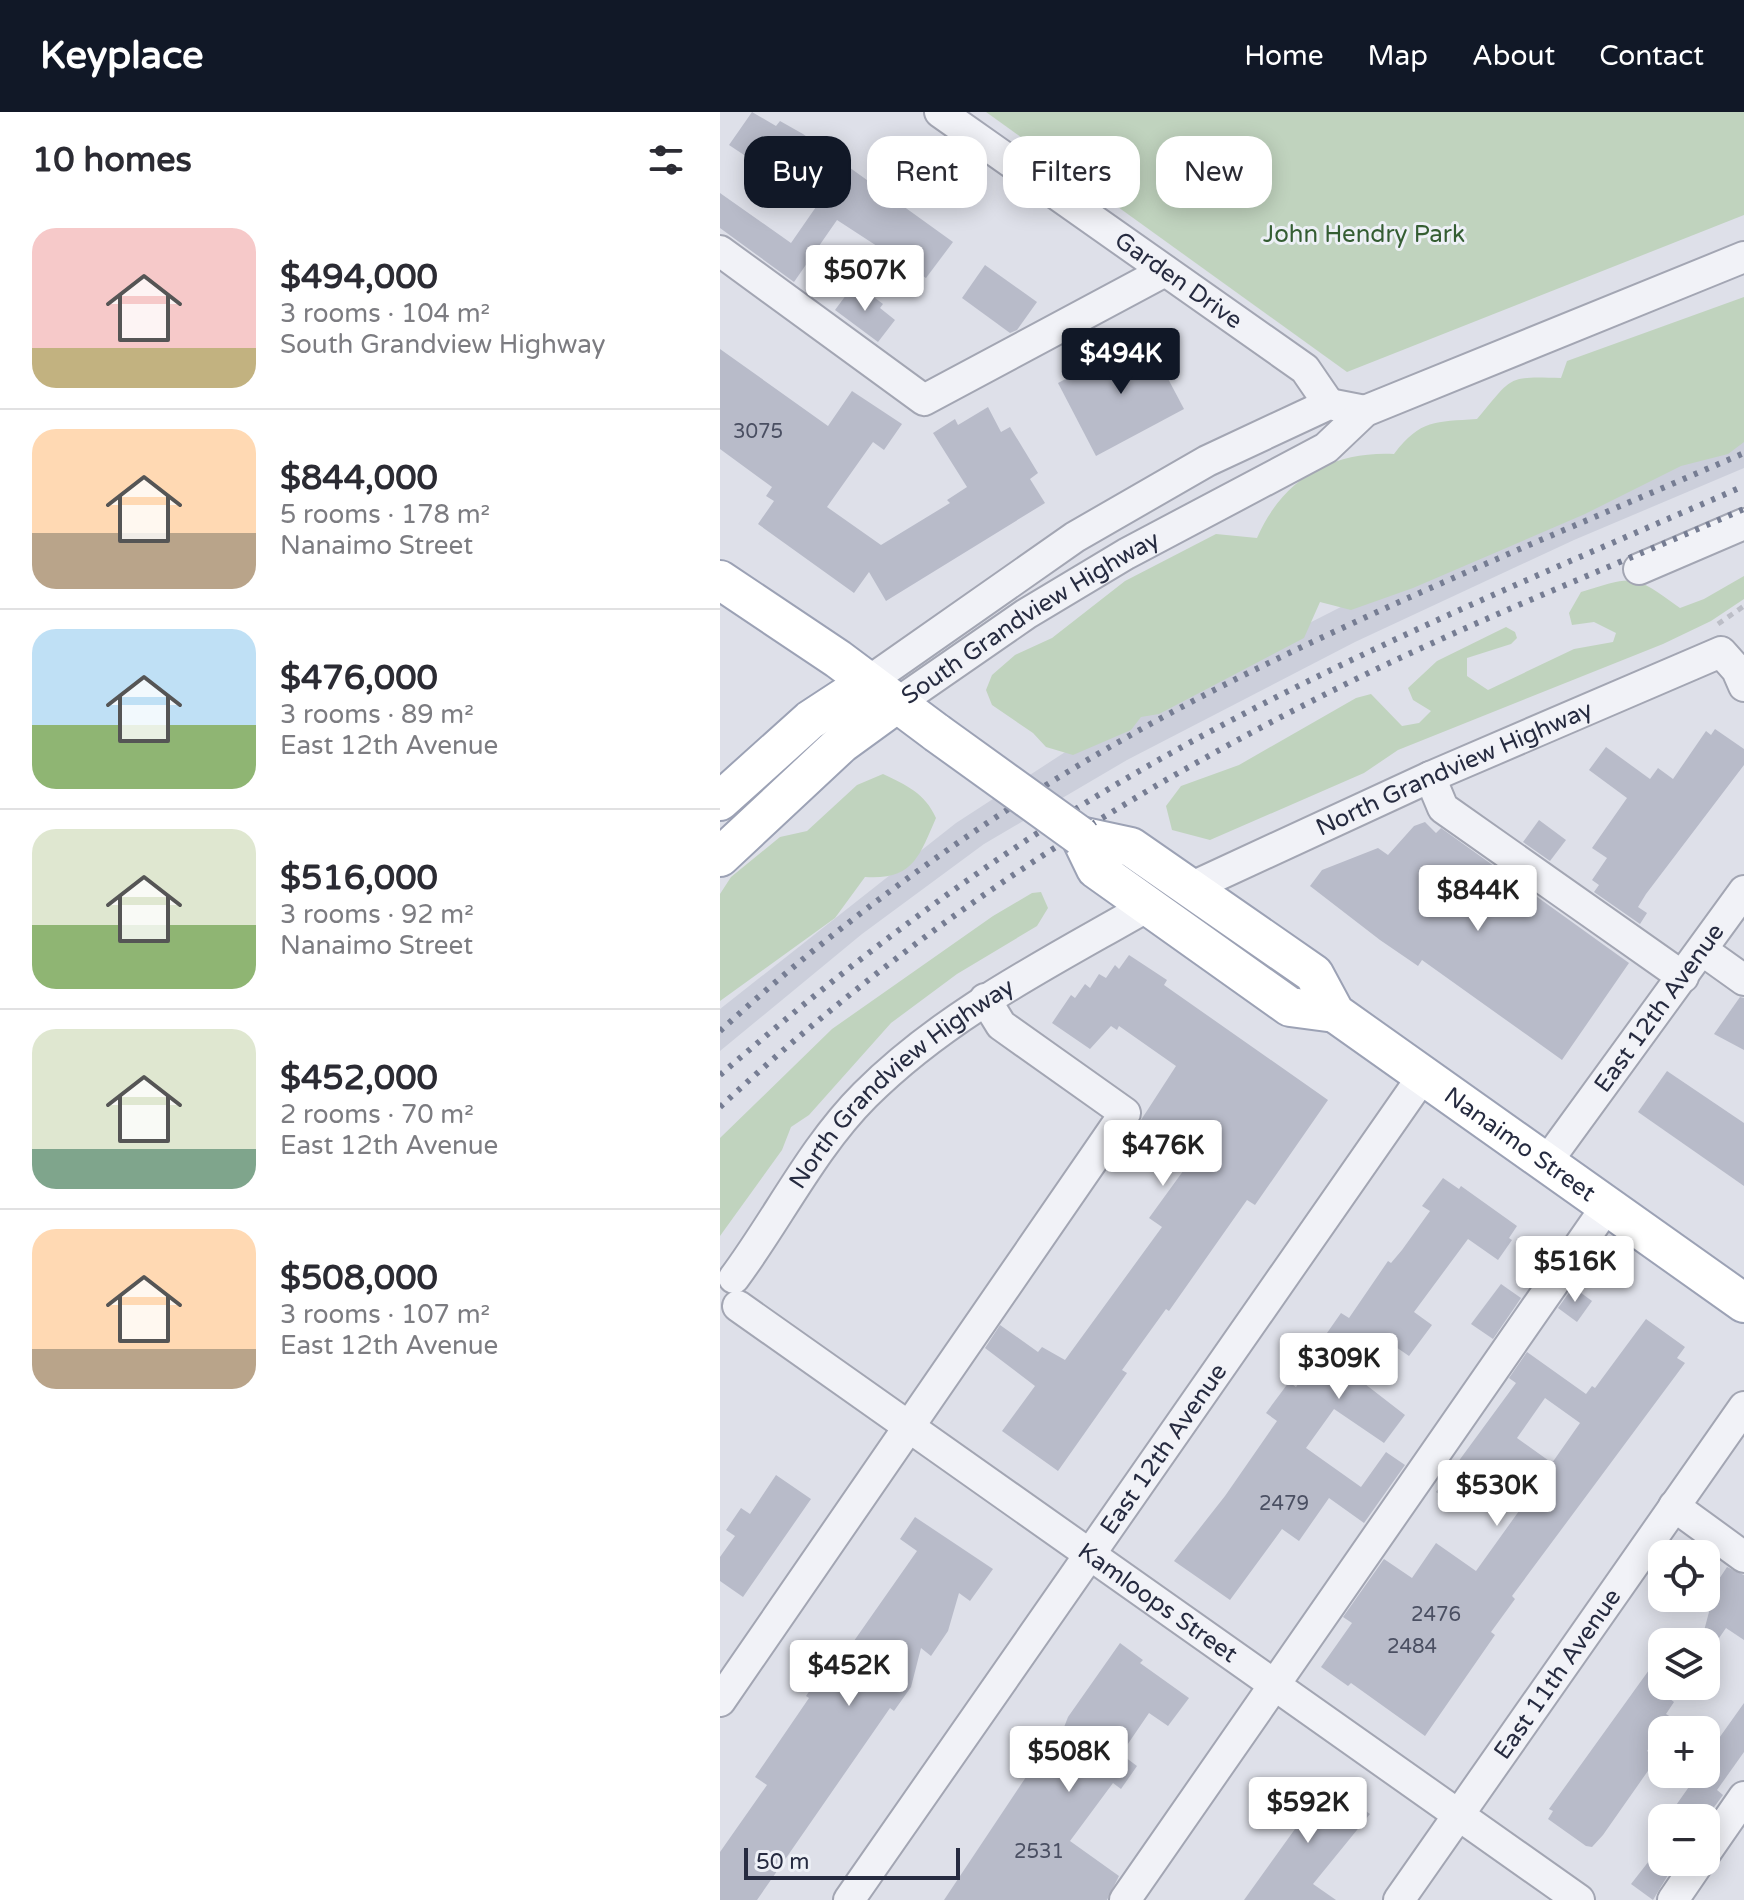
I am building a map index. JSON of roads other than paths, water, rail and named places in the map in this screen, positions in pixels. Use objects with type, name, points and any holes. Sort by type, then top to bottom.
[{"type":"main road","name":"Nanaimo Street","points":[[720,580],[937,733],[1088,852],[1148,906],[1290,1007],[1335,1013]]},
{"type":"main road","name":"South Grandview Highway","points":[[720,801],[810,720],[882,693]]},
{"type":"main road","name":"South Grandview Highway","points":[[720,857],[841,744],[882,693]]},
{"type":"main road","name":"Nanaimo Street","points":[[1088,852],[1131,847],[1314,974],[1335,1013],[1744,1303]]},
{"type":"street","name":"Garden Drive","points":[[940,112],[1305,369],[1329,404]]},
{"type":"street","points":[[720,251],[924,400],[1165,271]]},
{"type":"street","name":"South Grandview Highway","points":[[882,693],[1026,614],[1126,554],[1326,448],[1365,411],[1744,257]]},
{"type":"street","points":[[1329,404],[1365,411]]},
{"type":"street","name":"South Grandview Highway","points":[[882,693],[1075,537],[1207,461],[1329,404]]},
{"type":"street","points":[[1639,569],[1744,524]]},
{"type":"street","name":"North Grandview Highway","points":[[1190,888],[1430,777],[1721,652],[1737,670],[1744,686]]},
{"type":"street","points":[[1430,777],[1443,808],[1683,977]]},
{"type":"street","name":"East 12th Avenue","points":[[1546,1163],[1744,891]]},
{"type":"street","name":"North Grandview Highway","points":[[728,1293],[817,1156],[863,1097],[915,1049],[985,999],[1148,906]]},
{"type":"street","points":[[1702,950],[1744,980]]},
{"type":"street","points":[[720,1701],[911,1428],[1125,1113],[1001,1025],[985,999]]},
{"type":"street","name":"East 12th Avenue","points":[[849,1900],[1423,1076]]},
{"type":"street","points":[[1125,1900],[1607,1206]]},
{"type":"street","name":"Kamloops Street","points":[[728,1293],[1089,1557],[1579,1900]]},
{"type":"street","name":"East 11th Avenue","points":[[1399,1900],[1744,1407]]},
{"type":"street","points":[[1674,1506],[1744,1557]]},
{"type":"street","points":[[1720,1832],[1744,1797]]},
{"type":"street","points":[[1673,1900],[1689,1876]]},
{"type":"railway","points":[[720,1031],[777,981],[898,885],[1025,798],[1158,720],[1354,623],[1744,453]]},
{"type":"railway","points":[[720,1075],[848,969],[936,903],[1027,840],[1154,763],[1236,718],[1403,636],[1744,486]]},
{"type":"railway","points":[[720,1107],[788,1046],[928,934],[1076,834],[1153,788],[1231,743],[1365,675],[1472,625],[1744,509]]},
{"type":"park label","name":"John Hendry Park","points":[[1364,234]]}]
